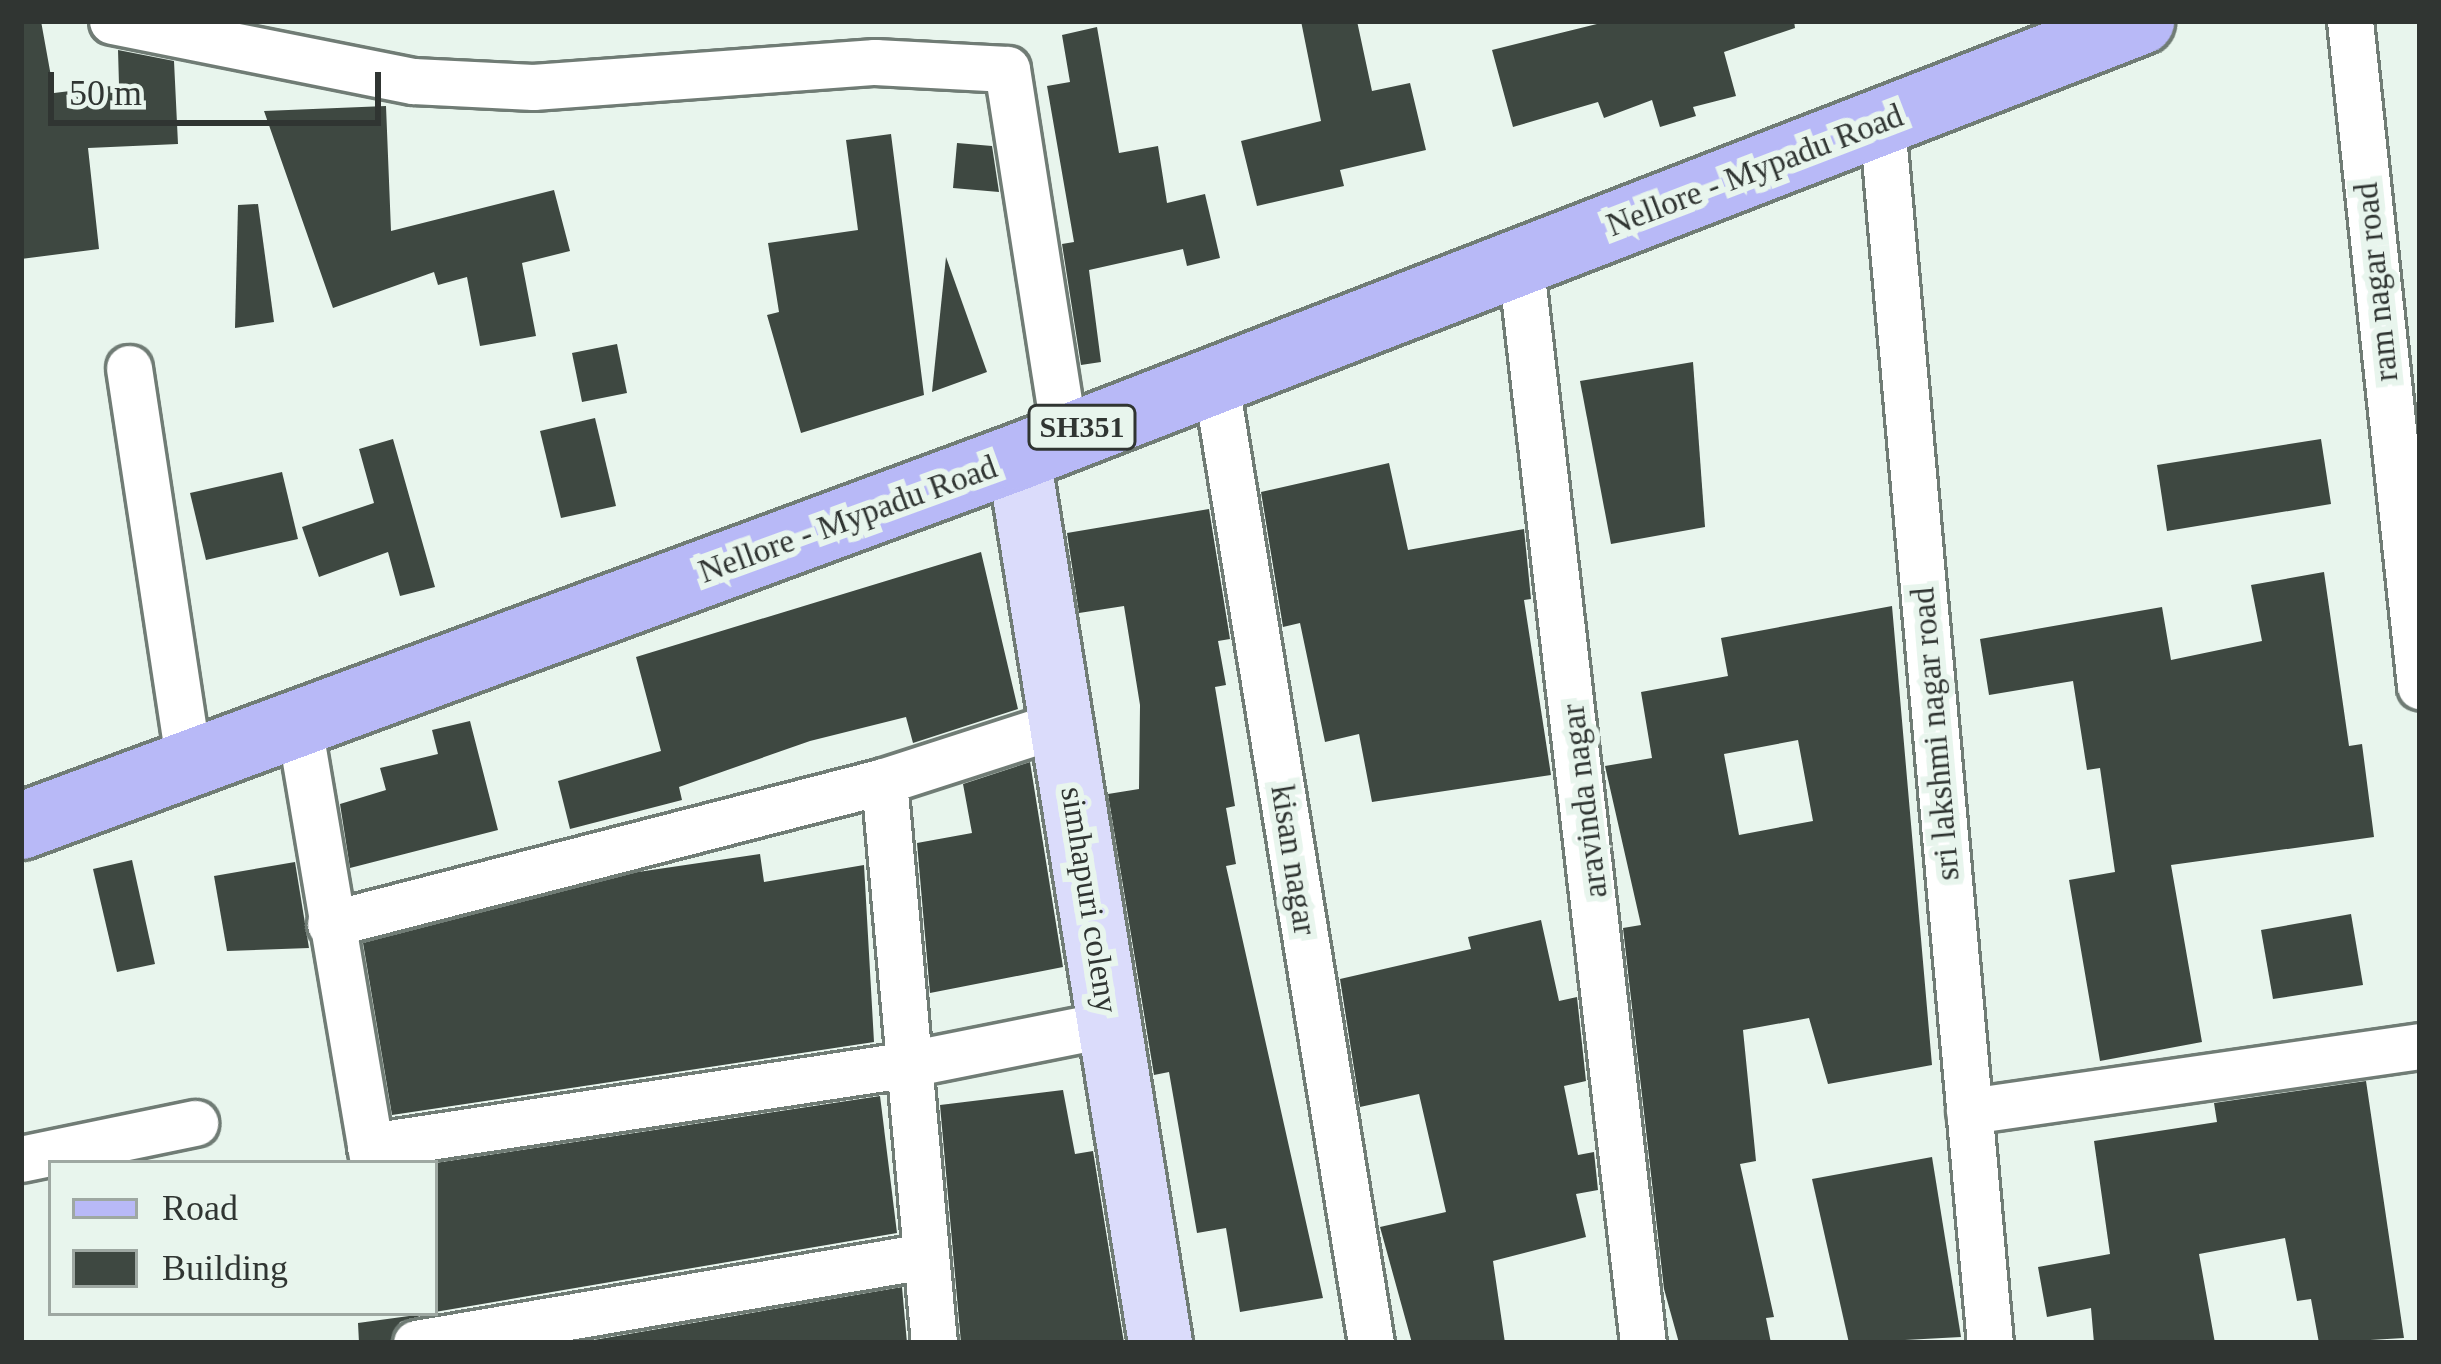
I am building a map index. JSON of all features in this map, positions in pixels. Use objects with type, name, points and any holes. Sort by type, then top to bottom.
[{"type":"main road","name":"Nellore - Mypadu Road","points":[[21,826],[190,771],[299,725],[1882,124],[2141,21]]},
{"type":"street","points":[[112,21],[433,82],[533,87],[875,62],[1007,69],[1041,445]]},
{"type":"street","name":"ram nagar road","points":[[2350,21],[2420,686]]},
{"type":"street","name":"sri lakshmi nagar road","points":[[1882,124],[1990,1343]]},
{"type":"street","name":"aravinda nagar","points":[[1520,259],[1643,1343]]},
{"type":"street","points":[[129,368],[190,771]]},
{"type":"street","name":"kisan nagar","points":[[1215,378],[1371,1343]]},
{"type":"street","name":"simhapuri coleny","points":[[1041,445],[1061,724],[1160,1343]]},
{"type":"street","points":[[330,924],[884,781],[1061,724]]},
{"type":"street","points":[[299,725],[371,1155],[904,1065],[1109,1024]]},
{"type":"street","points":[[884,781],[904,1065],[934,1343]]},
{"type":"street","points":[[1970,1111],[2420,1046]]},
{"type":"street","points":[[21,1159],[195,1123]]},
{"type":"street","points":[[416,1343],[925,1256]]},
{"type":"building","points":[[21,21],[41,21],[54,93],[119,85],[118,50],[174,61],[178,144],[88,148],[99,249],[21,259]]},
{"type":"building","points":[[1301,21],[1357,21],[1372,91],[1410,83],[1426,150],[1340,170],[1344,186],[1257,206],[1241,141],[1321,121]]},
{"type":"building","points":[[1609,21],[1794,21],[1795,28],[1724,52],[1736,96],[1693,107],[1696,116],[1660,127],[1652,100],[1604,118],[1598,102],[1513,127],[1492,50]]},
{"type":"building","points":[[1097,27],[1119,153],[1158,146],[1167,203],[1205,194],[1220,258],[1187,266],[1183,249],[1089,270],[1101,362],[1081,365],[1062,244],[1074,242],[1047,86],[1070,82],[1062,35]]},
{"type":"building","points":[[386,106],[391,231],[554,190],[570,251],[522,263],[536,336],[480,346],[467,277],[438,285],[434,272],[333,308],[264,111]]},
{"type":"building","points":[[891,134],[924,395],[801,433],[767,315],[779,312],[768,243],[858,230],[846,140]]},
{"type":"building","points":[[957,143],[992,146],[999,192],[953,188]]},
{"type":"building","points":[[258,204],[274,322],[235,328],[238,205]]},
{"type":"building","points":[[946,257],[987,372],[932,392]]},
{"type":"building","points":[[617,344],[627,393],[582,402],[572,353]]},
{"type":"building","points":[[1693,362],[1705,527],[1611,544],[1580,381]]},
{"type":"building","points":[[595,418],[616,506],[561,518],[540,431]]},
{"type":"building","points":[[393,439],[435,587],[400,596],[388,552],[319,577],[302,527],[374,503],[359,449]]},
{"type":"building","points":[[2321,439],[2331,504],[2167,531],[2157,465]]},
{"type":"building","points":[[1389,463],[1408,550],[1524,529],[1531,599],[1524,600],[1551,775],[1372,802],[1359,734],[1325,742],[1300,623],[1283,627],[1261,492]]},
{"type":"building","points":[[282,472],[298,539],[206,560],[190,493]]},
{"type":"building","points":[[1209,509],[1230,639],[1218,641],[1226,685],[1215,687],[1235,806],[1226,808],[1236,864],[1226,866],[1323,1298],[1240,1312],[1226,1228],[1197,1233],[1169,1072],[1154,1075],[1108,794],[1139,789],[1140,705],[1124,606],[1079,613],[1067,533]]},
{"type":"building","points":[[981,552],[1018,709],[913,743],[906,717],[810,741],[679,787],[682,800],[570,829],[558,781],[661,751],[636,657]]},
{"type":"building","points":[[2324,572],[2349,746],[2362,744],[2374,837],[2171,865],[2202,1042],[2100,1061],[2069,880],[2115,872],[2100,768],[2087,770],[2073,681],[1989,695],[1980,639],[2162,607],[2171,660],[2262,641],[2251,585]]},
{"type":"building","points":[[1892,606],[1932,1065],[1828,1084],[1809,1018],[1743,1030],[1756,1161],[1740,1164],[1774,1317],[1766,1318],[1771,1343],[1679,1343],[1664,1289],[1623,928],[1641,925],[1605,766],[1652,758],[1641,692],[1728,676],[1721,638]],"holes":[[[1798,740],[1813,821],[1739,835],[1724,754]]]},
{"type":"building","points":[[470,721],[498,830],[350,868],[340,804],[386,790],[380,768],[438,754],[432,730]]},
{"type":"building","points":[[1030,762],[1063,967],[930,993],[917,843],[972,833],[963,784]]},
{"type":"building","points":[[760,854],[764,882],[864,865],[874,1042],[392,1115],[363,943],[638,872]]},
{"type":"building","points":[[132,860],[155,964],[117,972],[93,869]]},
{"type":"building","points":[[295,862],[309,948],[227,951],[214,876]]},
{"type":"building","points":[[2351,914],[2363,985],[2273,999],[2261,930]]},
{"type":"building","points":[[1541,920],[1559,1001],[1577,997],[1586,1081],[1564,1086],[1578,1155],[1594,1152],[1598,1190],[1576,1194],[1586,1237],[1493,1261],[1505,1343],[1412,1343],[1380,1227],[1446,1212],[1419,1094],[1360,1107],[1340,979],[1471,949],[1468,937]]},
{"type":"building","points":[[2366,1081],[2404,1338],[2319,1343],[2311,1299],[2297,1301],[2285,1238],[2199,1254],[2215,1343],[2094,1343],[2091,1308],[2047,1317],[2038,1267],[2110,1254],[2094,1141],[2217,1122],[2214,1103]]},
{"type":"building","points":[[1063,1090],[1075,1154],[1093,1151],[1124,1343],[961,1343],[940,1105]]},
{"type":"building","points":[[880,1096],[897,1233],[438,1311],[438,1163]]},
{"type":"building","points":[[1932,1157],[1961,1337],[1849,1343],[1812,1179]]},
{"type":"building","points":[[902,1287],[907,1343],[576,1343]]},
{"type":"building","points":[[421,1316],[400,1322],[390,1343],[359,1343],[358,1323]]}]
